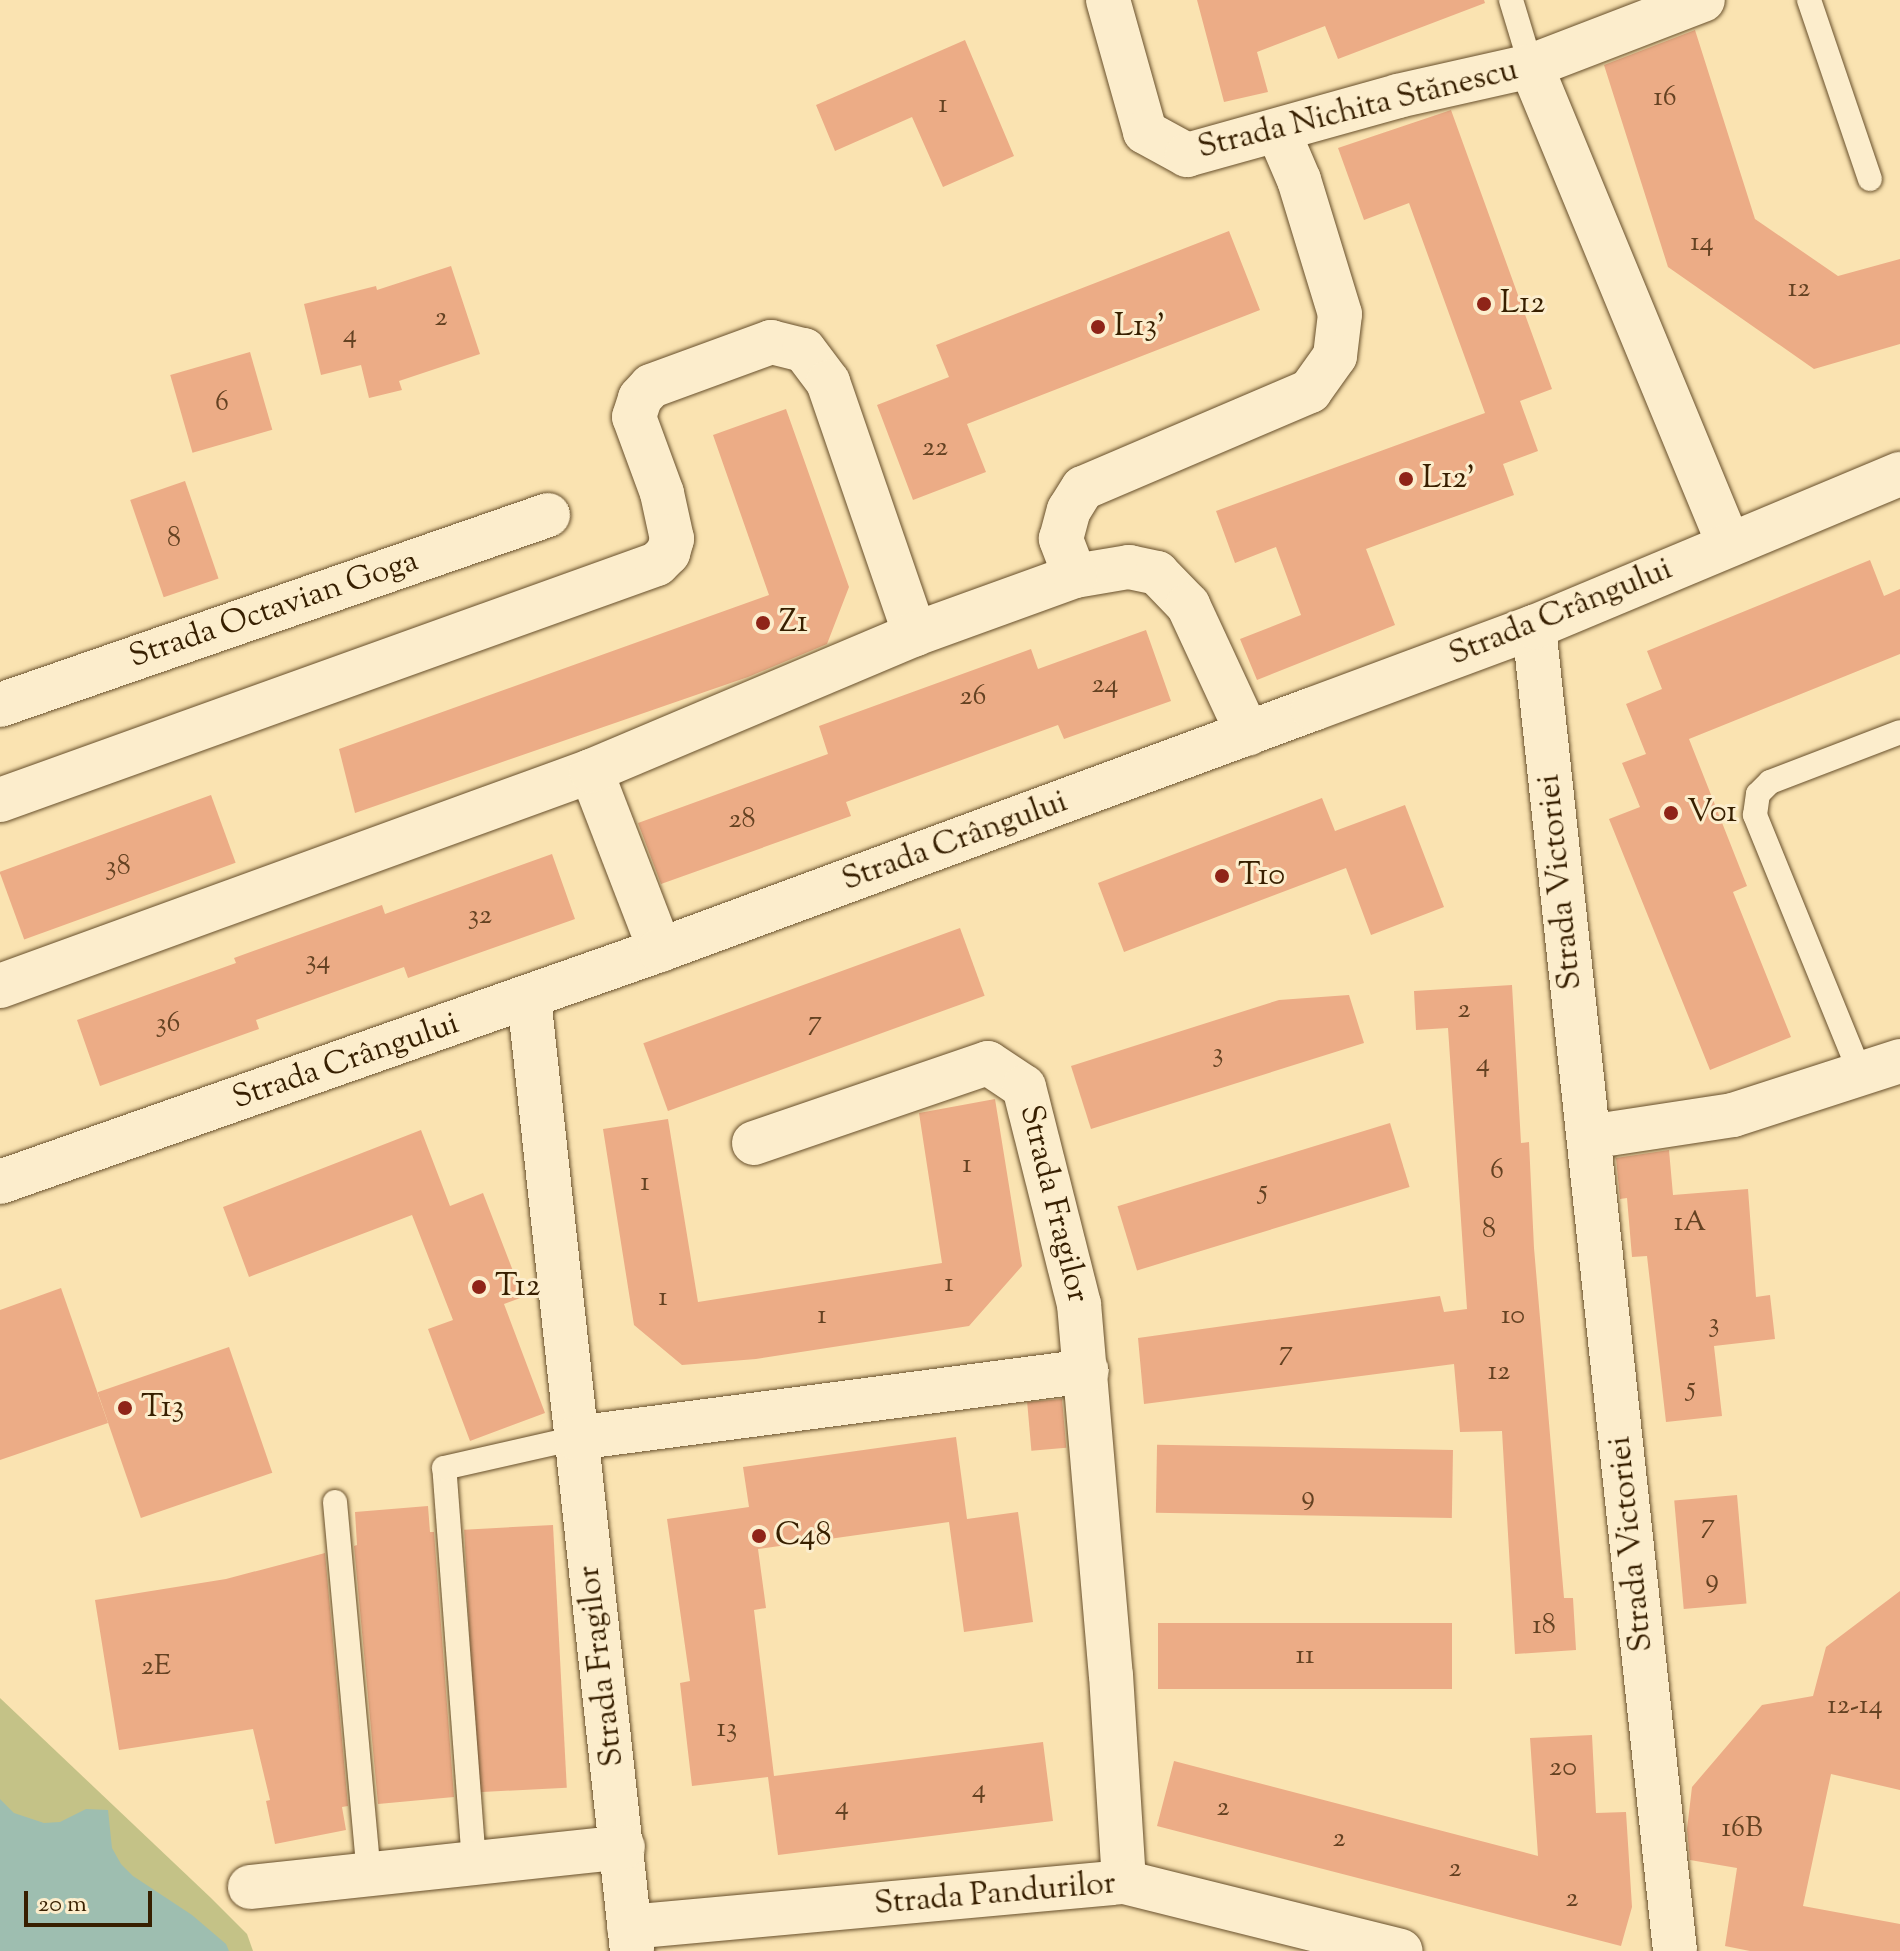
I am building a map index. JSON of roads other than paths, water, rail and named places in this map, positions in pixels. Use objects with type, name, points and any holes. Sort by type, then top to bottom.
[{"type":"street","name":"Strada Nichita Stănescu","points":[[1108,0],[1145,132],[1187,155],[1398,96],[1531,66],[1729,545]]},
{"type":"street","points":[[1531,66],[1703,0]]},
{"type":"street","points":[[1075,576],[1061,539],[1069,510],[1083,488],[1310,391],[1335,356],[1340,314],[1299,180],[1278,131]]},
{"type":"street","points":[[0,800],[657,564],[668,553],[672,539],[662,493],[634,417],[640,398],[651,386],[771,342],[804,350],[828,382],[915,634]]},
{"type":"street","name":"Strada Crângului","points":[[0,1182],[529,998],[1248,734],[1534,627],[1900,474]]},
{"type":"street","name":"Strada Octavian Goga","points":[[0,705],[548,515]]},
{"type":"street","points":[[0,986],[591,771],[915,634],[1075,576],[1129,567],[1157,573],[1188,605],[1248,734]]},
{"type":"street","name":"Strada Victoriei","points":[[1534,627],[1675,1951]]},
{"type":"street","points":[[591,771],[660,950]]},
{"type":"street","name":"Strada Fragilor","points":[[529,998],[623,1847],[630,1939]]},
{"type":"street","name":"Strada Fragilor","points":[[754,1143],[988,1063],[1024,1087],[1079,1304],[1087,1371],[1124,1882]]},
{"type":"street","points":[[1589,1137],[1733,1115],[1881,1068]]},
{"type":"street","points":[[576,1438],[1087,1371]]},
{"type":"street","points":[[250,1887],[623,1847]]},
{"type":"street","name":"Strada Pandurilor","points":[[630,1939],[1124,1882],[1303,1940],[1401,1951]]},
{"type":"lane","points":[[1511,0],[1531,66]]},
{"type":"lane","points":[[1809,0],[1870,179]]},
{"type":"lane","points":[[1881,1068],[1755,815],[1758,794],[1770,782],[1900,732]]},
{"type":"lane","points":[[474,1863],[444,1468],[576,1438]]},
{"type":"lane","points":[[335,1502],[369,1874]]},
{"type":"place","name":"L12","points":[[1484,304]]},
{"type":"place","name":"L13'","points":[[1098,327]]},
{"type":"place","name":"L12'","points":[[1406,479]]},
{"type":"place","name":"Z1","points":[[763,623]]},
{"type":"place","name":"V01","points":[[1671,813]]},
{"type":"place","name":"T10","points":[[1222,876]]},
{"type":"place","name":"T12","points":[[479,1287]]},
{"type":"place","name":"T13","points":[[125,1408]]},
{"type":"place","name":"C48","points":[[759,1536]]}]
